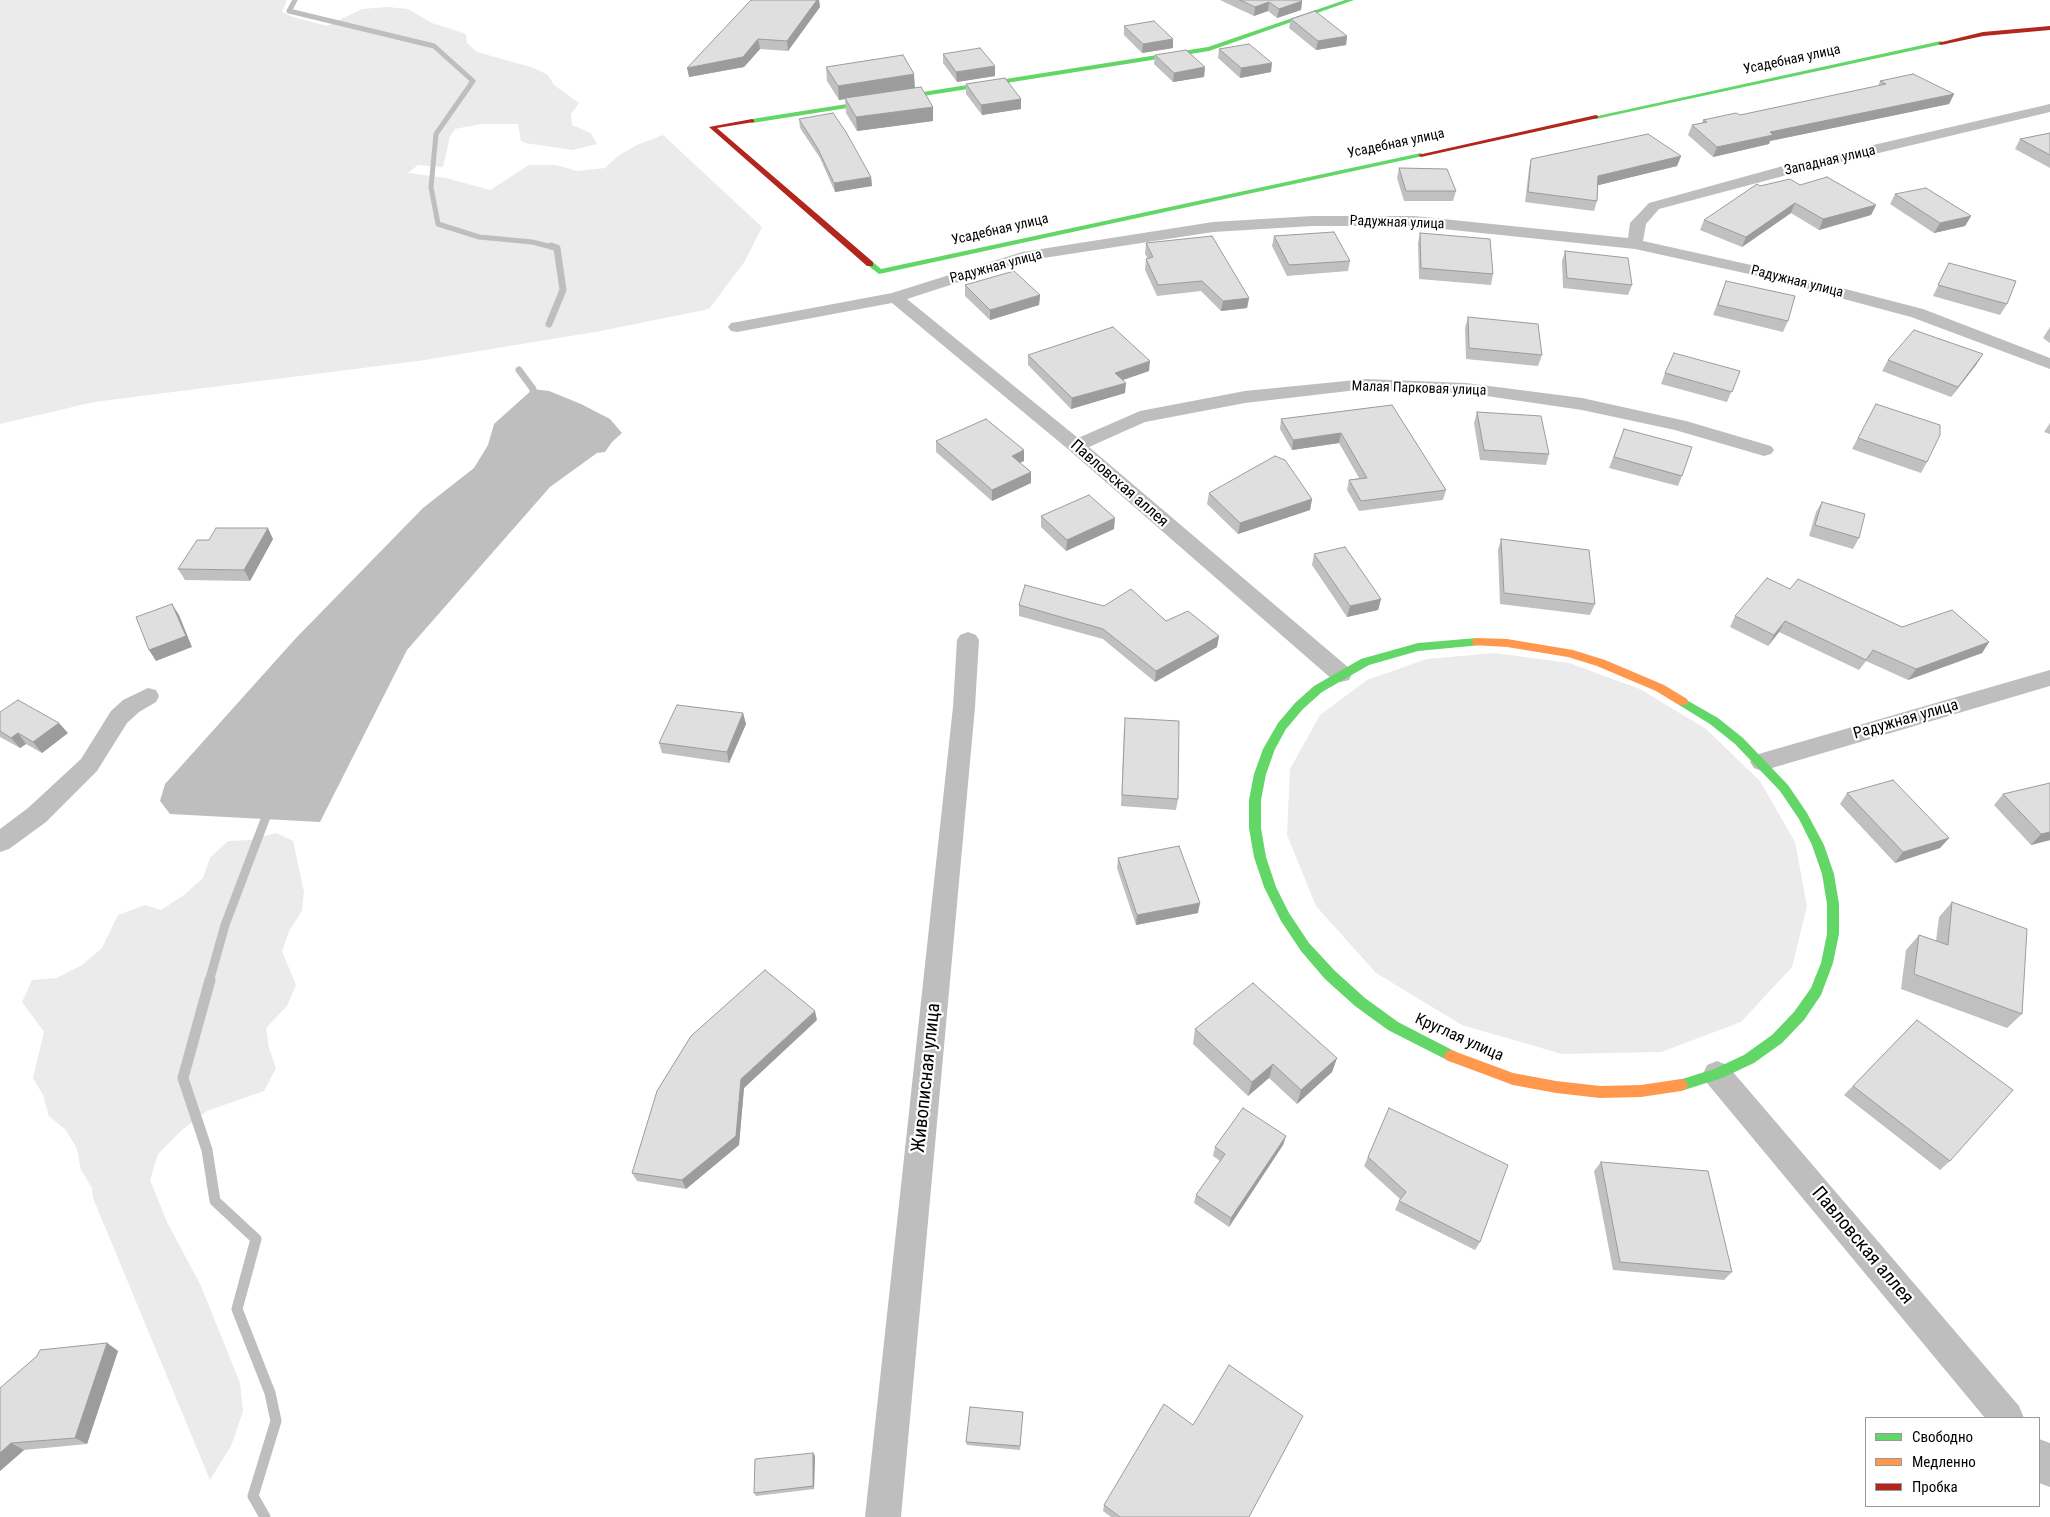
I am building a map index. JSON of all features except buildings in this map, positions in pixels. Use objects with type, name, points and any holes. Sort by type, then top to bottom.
[{"type":"street","name":"Усадебная улица","points":[[1351,0],[1209,49],[712,127],[879,272],[1983,34],[2050,28]]},
{"type":"street","name":"Западная улица","points":[[1635,244],[1638,223],[1654,206],[1783,171],[2050,108]]},
{"type":"street","name":"Радужная улица","points":[[737,328],[895,297],[1022,257],[1212,227],[1312,221],[1414,221],[1635,244],[1760,272],[1916,314],[2050,364]]},
{"type":"street","name":"Павловская аллея","points":[[895,297],[1076,446],[1341,674]]},
{"type":"street","name":"Малая Парковая улица","points":[[1076,446],[1140,417],[1245,397],[1366,384],[1466,388],[1582,404],[1679,425],[1764,450]]},
{"type":"street","name":"Живописная улица","points":[[883,1517],[964,706],[968,640]]},
{"type":"street","name":"Круглая улица","points":[[1447,643],[1507,643],[1569,653],[1601,662],[1660,688],[1714,721],[1762,762],[1784,788],[1803,816],[1818,844],[1828,874],[1833,904],[1833,934],[1828,963],[1816,991],[1799,1016],[1777,1039],[1749,1059],[1717,1074],[1680,1085],[1600,1092],[1556,1087],[1513,1079],[1471,1065],[1431,1047],[1401,1030],[1360,1002],[1330,975],[1305,946],[1285,917],[1270,887],[1260,857],[1257,838],[1256,800],[1260,774],[1269,749],[1282,726],[1299,706],[1318,689],[1341,674],[1391,653],[1447,643]]},
{"type":"street","name":"Радужная улица","points":[[1762,762],[2050,678]]},
{"type":"street","points":[[0,842],[37,815],[89,765],[119,717],[131,706],[148,696]]},
{"type":"street","name":"Павловская аллея","points":[[1717,1074],[2006,1417]]},
{"type":"street","points":[[2040,1457],[2050,1470]]},
{"type":"shaded area","points":[[0,0],[287,0],[282,12],[293,17],[327,26],[362,9],[387,7],[408,9],[432,23],[466,34],[467,43],[477,52],[534,68],[548,75],[554,85],[579,103],[571,114],[572,125],[591,133],[597,144],[573,150],[525,143],[521,141],[518,124],[481,124],[455,129],[450,136],[443,167],[418,165],[408,173],[446,178],[490,190],[529,165],[556,165],[577,171],[605,168],[618,156],[637,145],[663,135],[762,227],[745,261],[709,309],[601,331],[418,361],[94,402],[0,424]]},
{"type":"shaded area","points":[[533,389],[549,391],[581,404],[610,419],[622,433],[605,452],[597,453],[550,487],[407,650],[320,822],[170,814],[160,801],[165,784],[296,638],[423,508],[474,468],[488,445],[494,424]]},
{"type":"shaded area","points":[[1495,653],[1569,663],[1640,689],[1706,729],[1760,781],[1795,842],[1807,906],[1792,967],[1741,1022],[1661,1052],[1562,1054],[1462,1025],[1376,973],[1316,906],[1287,835],[1290,769],[1320,715],[1367,680],[1427,659]]},
{"type":"shaded area","points":[[276,833],[293,841],[304,892],[302,911],[289,931],[282,951],[296,985],[287,1006],[266,1028],[269,1048],[276,1068],[264,1091],[207,1111],[181,1131],[158,1154],[150,1180],[167,1222],[201,1286],[240,1383],[243,1412],[231,1446],[210,1480],[93,1198],[92,1188],[81,1170],[77,1149],[66,1130],[49,1116],[43,1095],[33,1078],[44,1032],[22,1002],[32,980],[57,978],[82,965],[102,948],[118,915],[145,905],[161,910],[184,895],[203,878],[210,858],[228,841],[250,840]]},
{"type":"waterway","points":[[295,0],[289,11],[434,46],[473,81],[436,134],[431,187],[438,224],[479,237],[532,242],[556,248]]},
{"type":"waterway","points":[[549,324],[563,290],[557,248],[551,246]]},
{"type":"waterway","points":[[519,370],[533,389],[533,400]]},
{"type":"waterway","points":[[209,982],[225,925],[269,809]]},
{"type":"waterway","points":[[210,980],[183,1078],[207,1150],[215,1201],[256,1239],[237,1309],[270,1393],[276,1421],[253,1496],[265,1517]]},
{"type":"traffic: fast","points":[[752,121],[1209,49],[1351,0]]},
{"type":"traffic: fast","points":[[1596,117],[1941,43]]},
{"type":"traffic: fast","points":[[870,264],[879,272],[1421,155]]},
{"type":"traffic: fast","points":[[1451,1056],[1393,1026],[1360,1002],[1330,975],[1305,947],[1285,917],[1270,887],[1260,857],[1255,828],[1255,800],[1260,774],[1269,749],[1282,726],[1299,706],[1318,689],[1365,662],[1418,647],[1477,642]]},
{"type":"traffic: fast","points":[[1681,1085],[1717,1074],[1749,1059],[1777,1039],[1799,1016],[1816,991],[1827,963],[1833,934],[1833,904],[1828,874],[1818,845],[1803,816],[1784,788],[1739,741],[1714,721],[1683,702]]},
{"type":"traffic: slow","points":[[1477,642],[1507,643],[1569,653],[1601,663],[1660,688],[1683,702]]},
{"type":"traffic: slow","points":[[1451,1056],[1513,1079],[1556,1087],[1600,1092],[1641,1091],[1681,1085]]},
{"type":"traffic: jam","points":[[1941,43],[1983,34],[2050,28]]},
{"type":"traffic: jam","points":[[1421,155],[1596,117]]},
{"type":"traffic: jam","points":[[752,121],[712,127],[870,264]]}]
